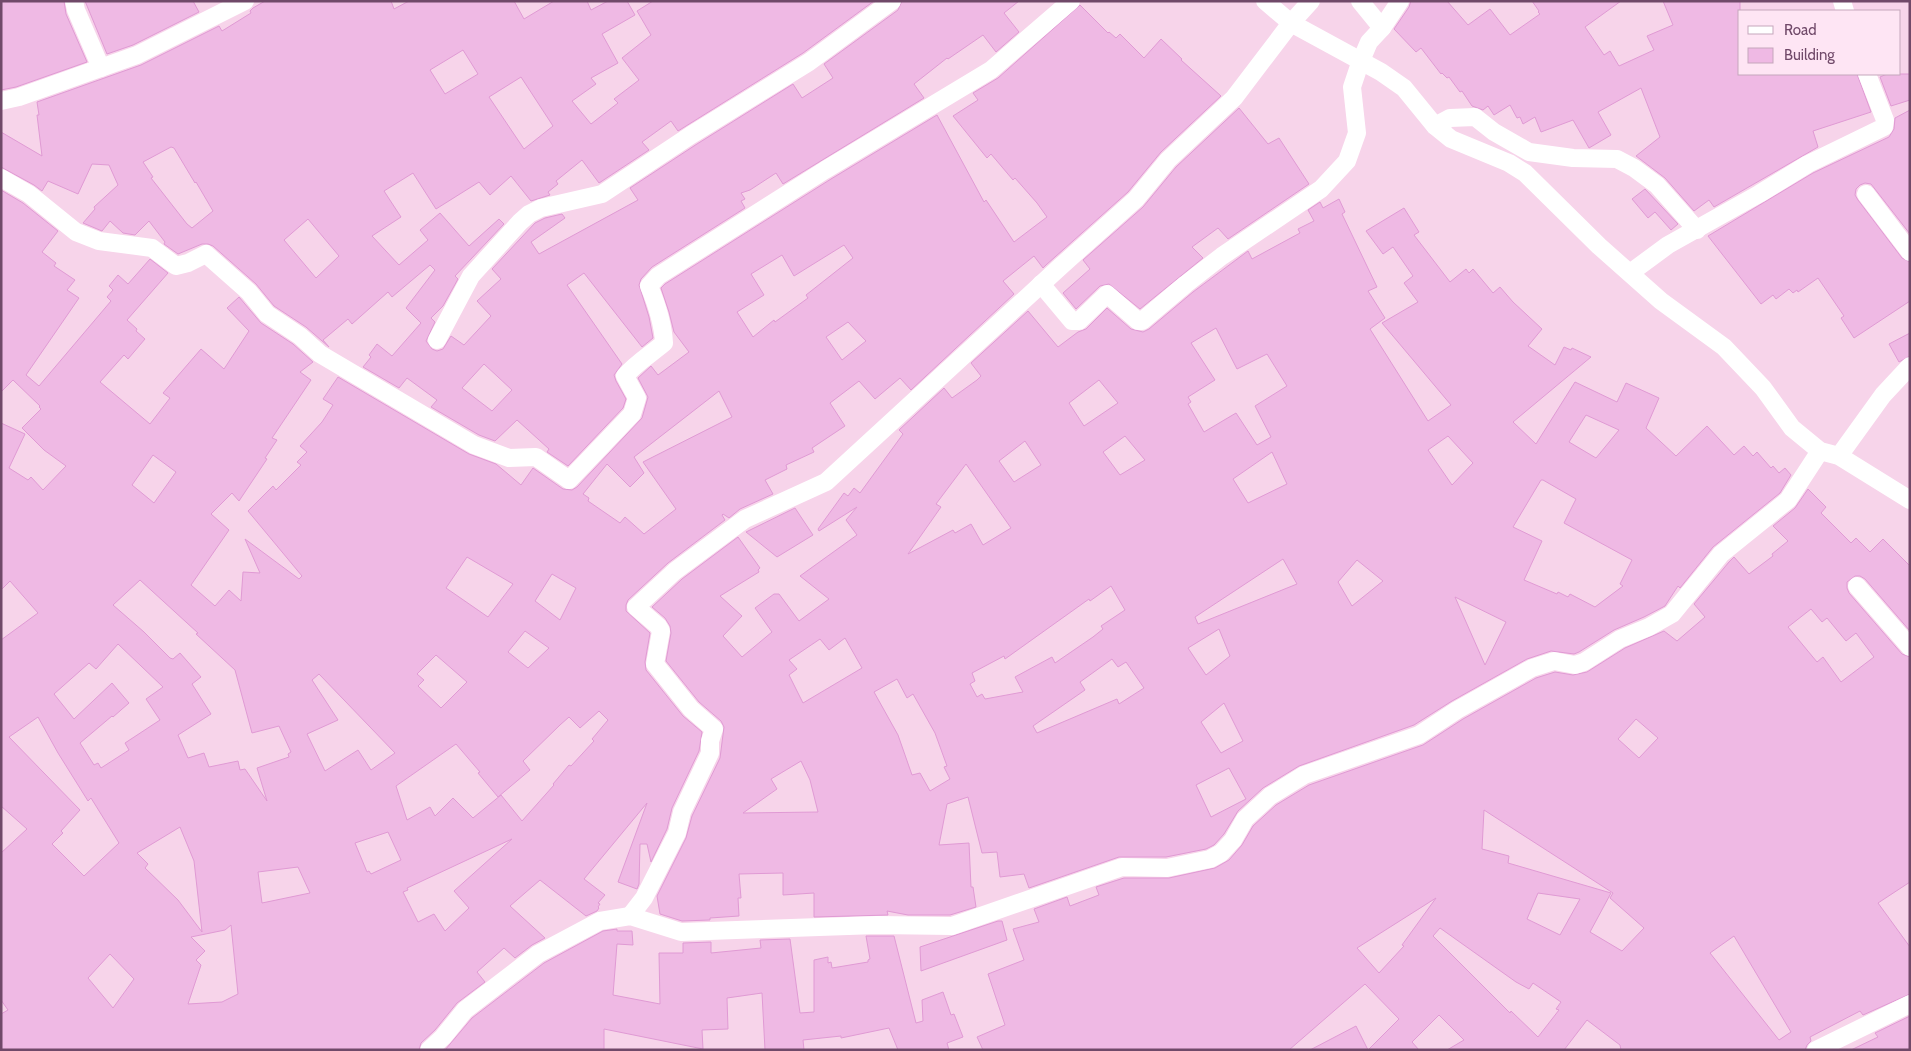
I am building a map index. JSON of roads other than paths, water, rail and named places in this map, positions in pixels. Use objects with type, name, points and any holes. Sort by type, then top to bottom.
[{"type":"street","points":[[74,1],[76,10],[101,68]]},
{"type":"street","points":[[1,101],[19,97],[137,55],[245,1]]},
{"type":"street","points":[[437,340],[471,276],[509,233],[529,214],[541,208],[602,194],[691,134],[809,62],[892,1]]},
{"type":"street","points":[[1,178],[29,194],[76,232],[99,241],[152,248],[176,266],[188,263],[206,254],[249,292],[266,314],[300,336],[320,354],[474,445],[509,458],[536,457],[569,480],[632,414],[637,398],[625,376],[633,366],[645,359],[664,343],[663,329],[656,301],[649,286],[658,276],[825,170],[991,70],[1071,1]]},
{"type":"street","points":[[1264,1],[1290,23],[1360,63],[1381,72],[1404,88],[1435,126],[1451,139],[1509,163],[1525,173],[1599,246],[1661,301],[1724,347],[1763,388],[1792,428],[1820,451],[1839,456],[1910,500]]},
{"type":"street","points":[[630,916],[644,898],[677,833],[682,812],[710,753],[710,741],[714,729],[691,709],[656,664],[661,631],[658,626],[636,607],[675,571],[745,519],[826,482],[1136,199],[1168,160],[1234,98],[1290,23],[1310,1]]},
{"type":"street","points":[[1360,1],[1382,28]]},
{"type":"street","points":[[1041,284],[1072,321],[1079,321],[1107,294],[1138,321],[1146,318],[1222,256],[1322,189],[1347,161],[1357,133],[1352,88],[1360,63],[1369,42],[1382,28],[1400,1]]},
{"type":"street","points":[[1630,273],[1668,245],[1697,230],[1808,164],[1884,127],[1885,120],[1867,75]]},
{"type":"street","points":[[1435,126],[1450,118],[1475,117],[1494,132],[1529,152],[1573,158],[1617,159],[1634,168],[1657,185],[1697,230]]},
{"type":"street","points":[[1866,194],[1910,252]]},
{"type":"street","points":[[1839,456],[1884,394],[1910,366]]},
{"type":"street","points":[[429,1050],[443,1037],[465,1010],[538,954],[600,921],[630,916],[681,932],[877,925],[952,926],[1122,867],[1167,868],[1210,859],[1221,853],[1233,840],[1245,819],[1270,796],[1304,775],[1419,735],[1457,710],[1532,668],[1554,661],[1575,665],[1584,662],[1620,639],[1649,627],[1672,614],[1721,554],[1788,500],[1820,451]]},
{"type":"street","points":[[1857,586],[1910,647]]},
{"type":"street","points":[[1816,1050],[1910,1004]]}]
